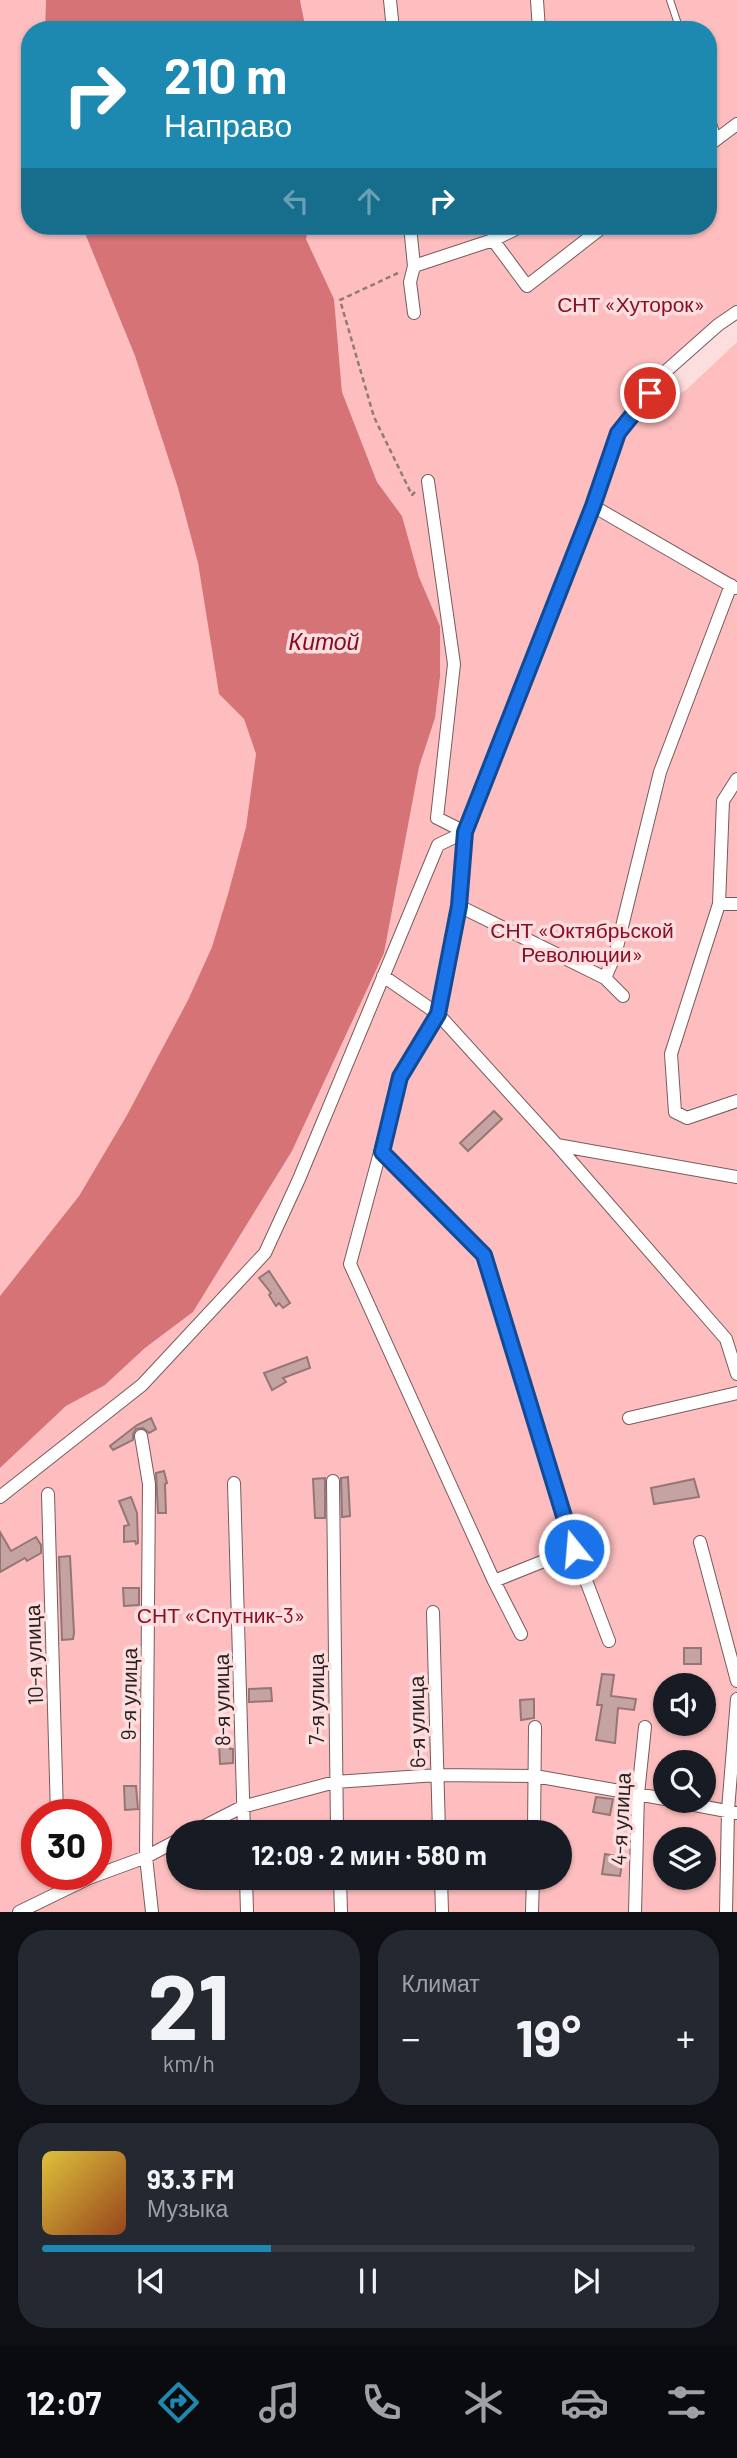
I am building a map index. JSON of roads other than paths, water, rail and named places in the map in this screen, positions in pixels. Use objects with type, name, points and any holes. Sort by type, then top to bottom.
[{"type":"street","points":[[390,0],[392,21]]},
{"type":"street","points":[[537,0],[538,21]]},
{"type":"street","points":[[717,138],[737,124]]},
{"type":"street","points":[[411,235],[414,266],[410,282],[414,313]]},
{"type":"street","points":[[414,266],[503,235]]},
{"type":"street","points":[[493,240],[527,286],[592,235]]},
{"type":"street","points":[[521,1634],[494,1581],[350,1264],[400,1077],[438,1014],[459,906],[465,832],[593,506],[618,433],[665,372],[718,325],[737,312]]},
{"type":"street","points":[[428,481],[454,664],[437,818],[465,832]]},
{"type":"street","points":[[593,506],[734,587],[660,772],[615,955],[605,978]]},
{"type":"street","points":[[737,779],[723,801],[719,904],[671,1054],[676,1112],[687,1118],[737,1101]]},
{"type":"street","points":[[0,1497],[142,1385],[265,1253],[438,845],[465,832]]},
{"type":"street","points":[[719,904],[737,904]]},
{"type":"street","points":[[459,906],[605,978],[623,996]]},
{"type":"street","points":[[383,976],[438,1014],[557,1145],[726,1339],[737,1374]]},
{"type":"street","points":[[557,1145],[737,1177]]},
{"type":"street","points":[[382,1152],[484,1255],[574,1549],[609,1641]]},
{"type":"street","points":[[629,1418],[737,1392]]},
{"type":"street","name":"9-я улица","points":[[141,1436],[149,1484],[146,1857],[152,1912]]},
{"type":"street","name":"7-я улица","points":[[333,1481],[337,1820]]},
{"type":"street","name":"8-я улица","points":[[234,1483],[244,1820]]},
{"type":"street","name":"10-я улица","points":[[48,1494],[57,1799]]},
{"type":"street","points":[[700,1542],[737,1681]]},
{"type":"street","points":[[494,1581],[574,1549]]},
{"type":"street","name":"6-я улица","points":[[433,1612],[439,1820]]},
{"type":"street","points":[[726,1912],[737,1699]]},
{"type":"street","points":[[534,1727],[534,1820]]},
{"type":"street","name":"4-я улица","points":[[635,1912],[638,1794],[645,1727]]},
{"type":"street","points":[[217,1820],[243,1807],[335,1782],[437,1774],[535,1776],[653,1797]]},
{"type":"street","points":[[112,1868],[146,1857],[166,1846]]},
{"type":"street","points":[[19,1912],[61,1890]]},
{"type":"street","points":[[246,1890],[247,1912]]},
{"type":"street","points":[[340,1890],[341,1912]]},
{"type":"street","points":[[441,1890],[442,1912]]},
{"type":"street","points":[[533,1890],[533,1912]]},
{"type":"lane","points":[[670,0],[677,21]]},
{"type":"water","points":[[46,0],[300,0],[304,21],[45,21]]},
{"type":"water","name":"Китой","points":[[86,235],[307,235],[306,239],[334,299],[342,392],[377,482],[402,516],[419,577],[440,626],[440,677],[435,718],[419,767],[384,953],[292,1151],[193,1312],[145,1348],[105,1385],[66,1406],[0,1468],[0,1296],[79,1196],[127,1115],[188,1000],[212,947],[228,894],[246,827],[256,754],[244,719],[219,694],[198,563],[178,488],[135,356]]},
{"type":"park label","name":"СНТ «Хуторок»","points":[[631,303]]},
{"type":"park label","name":"СНТ «Октябрьской Революции»","points":[[582,941]]},
{"type":"park label","name":"СНТ «Спутник-3»","points":[[221,1614]]}]
